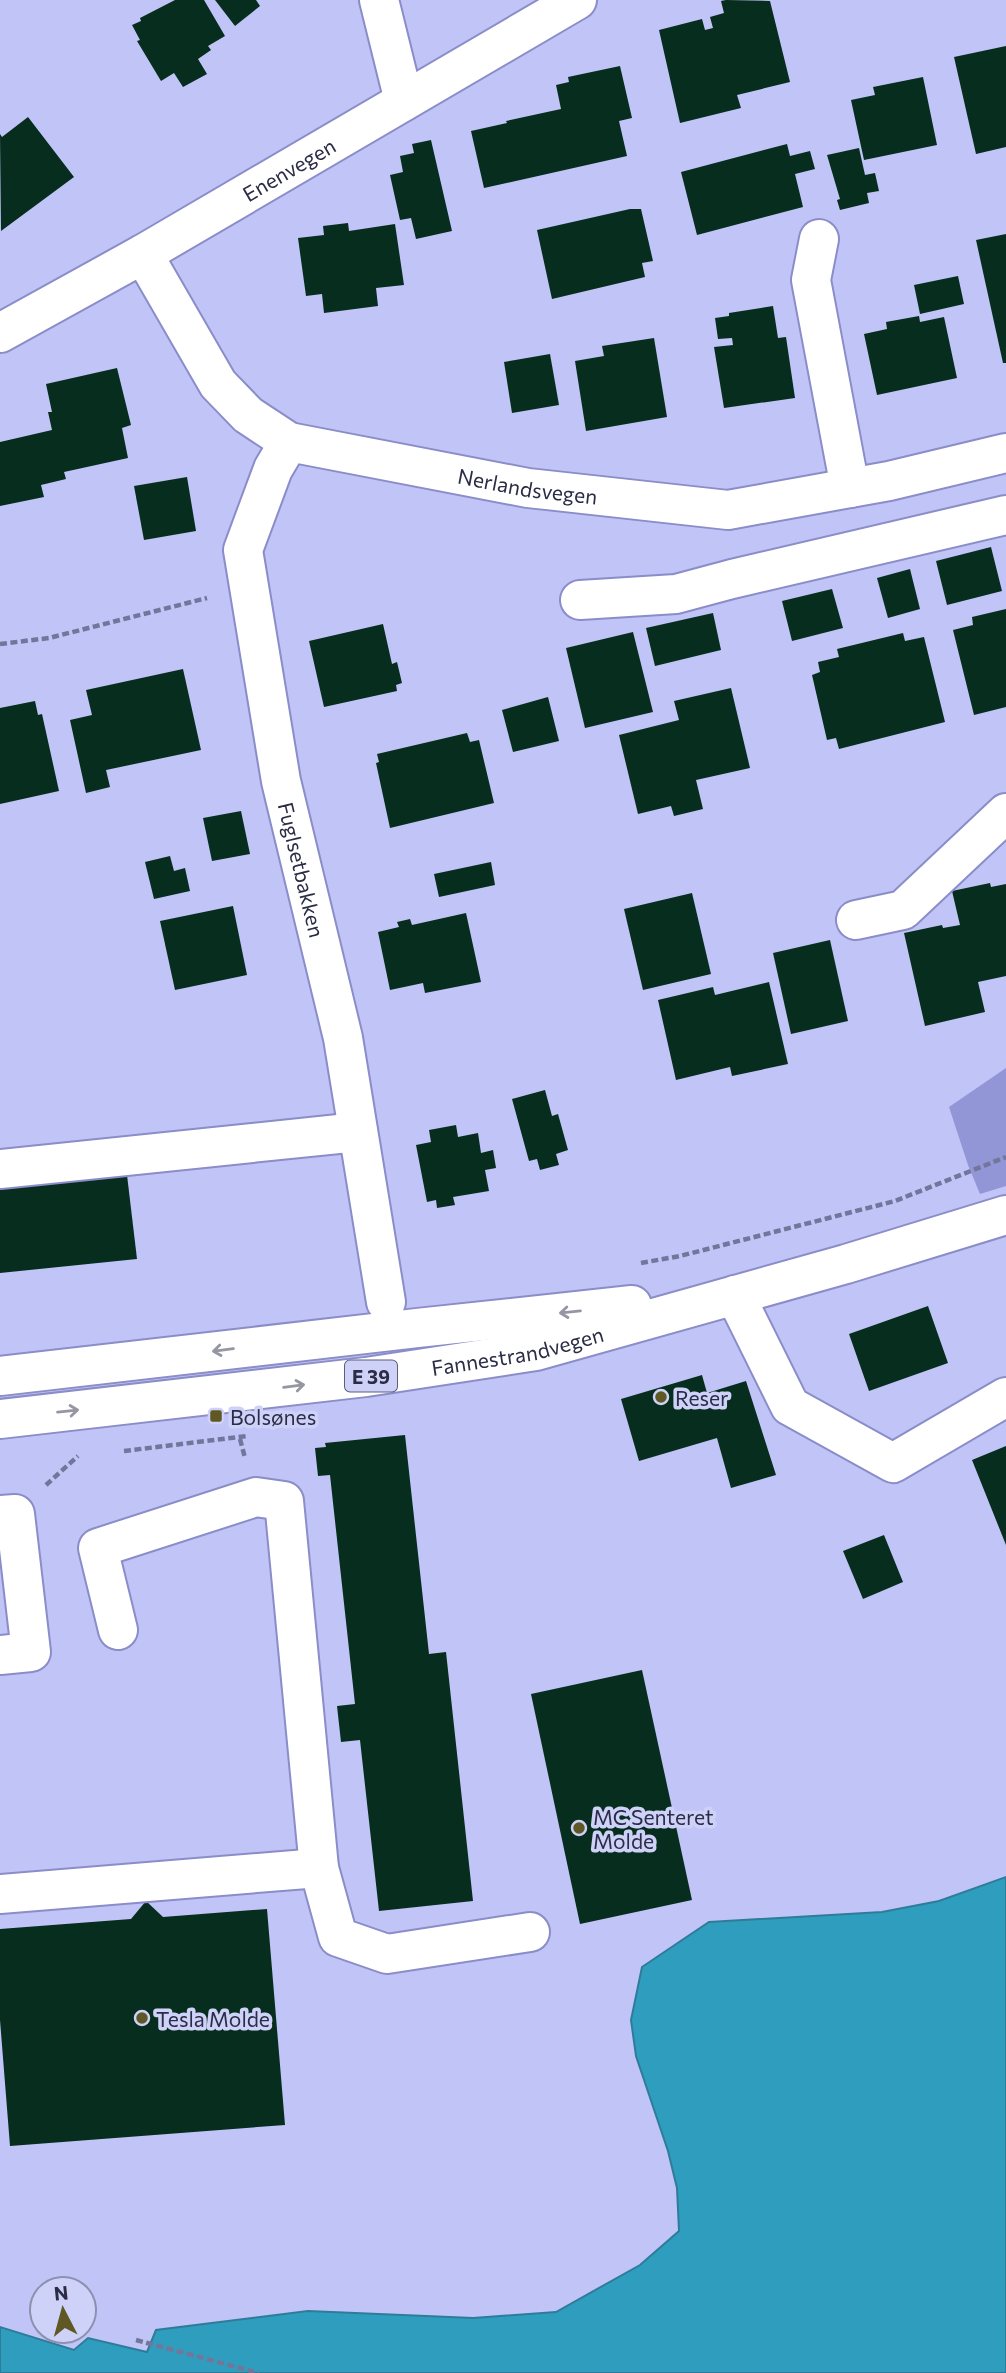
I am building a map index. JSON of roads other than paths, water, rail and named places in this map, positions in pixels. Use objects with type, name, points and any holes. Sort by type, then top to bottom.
[{"type":"main road","points":[[379,0],[404,101]]},
{"type":"main road","name":"Enenvegen","points":[[0,333],[143,254],[577,0]]},
{"type":"main road","points":[[818,239],[811,280],[850,488]]},
{"type":"main road","name":"Nerlandsvegen","points":[[143,254],[218,384],[248,415],[289,442],[528,488],[728,510],[850,488],[1006,453]]},
{"type":"main road","name":"Fuglsetbakken","points":[[289,442],[273,470],[243,550],[281,781],[343,1038],[386,1302]]},
{"type":"main road","points":[[580,600],[676,594],[1006,515]]},
{"type":"main road","points":[[856,920],[903,910],[1006,813]]},
{"type":"main road","points":[[0,1169],[358,1132]]},
{"type":"main road","name":"Fannestrandvegen","points":[[0,1419],[366,1377],[536,1351],[858,1261],[1006,1215]]},
{"type":"main road","points":[[735,1295],[790,1406],[893,1463],[1006,1397]]},
{"type":"main road","name":"Fannestrandvegen","points":[[0,1376],[735,1295]]},
{"type":"main road","points":[[118,1630],[98,1548],[256,1497],[284,1501],[319,1868],[338,1937],[387,1954],[530,1932]]},
{"type":"main road","points":[[0,1515],[15,1514],[12,1594],[31,1652],[0,1656]]},
{"type":"main road","points":[[0,1894],[319,1868]]},
{"type":"place","name":"Reser","points":[[661,1397]]},
{"type":"place","name":"Bolsønes","points":[[216,1416]]},
{"type":"place","name":"MC Senteret Molde","points":[[579,1828]]},
{"type":"place","name":"Tesla Molde","points":[[142,2018]]}]
